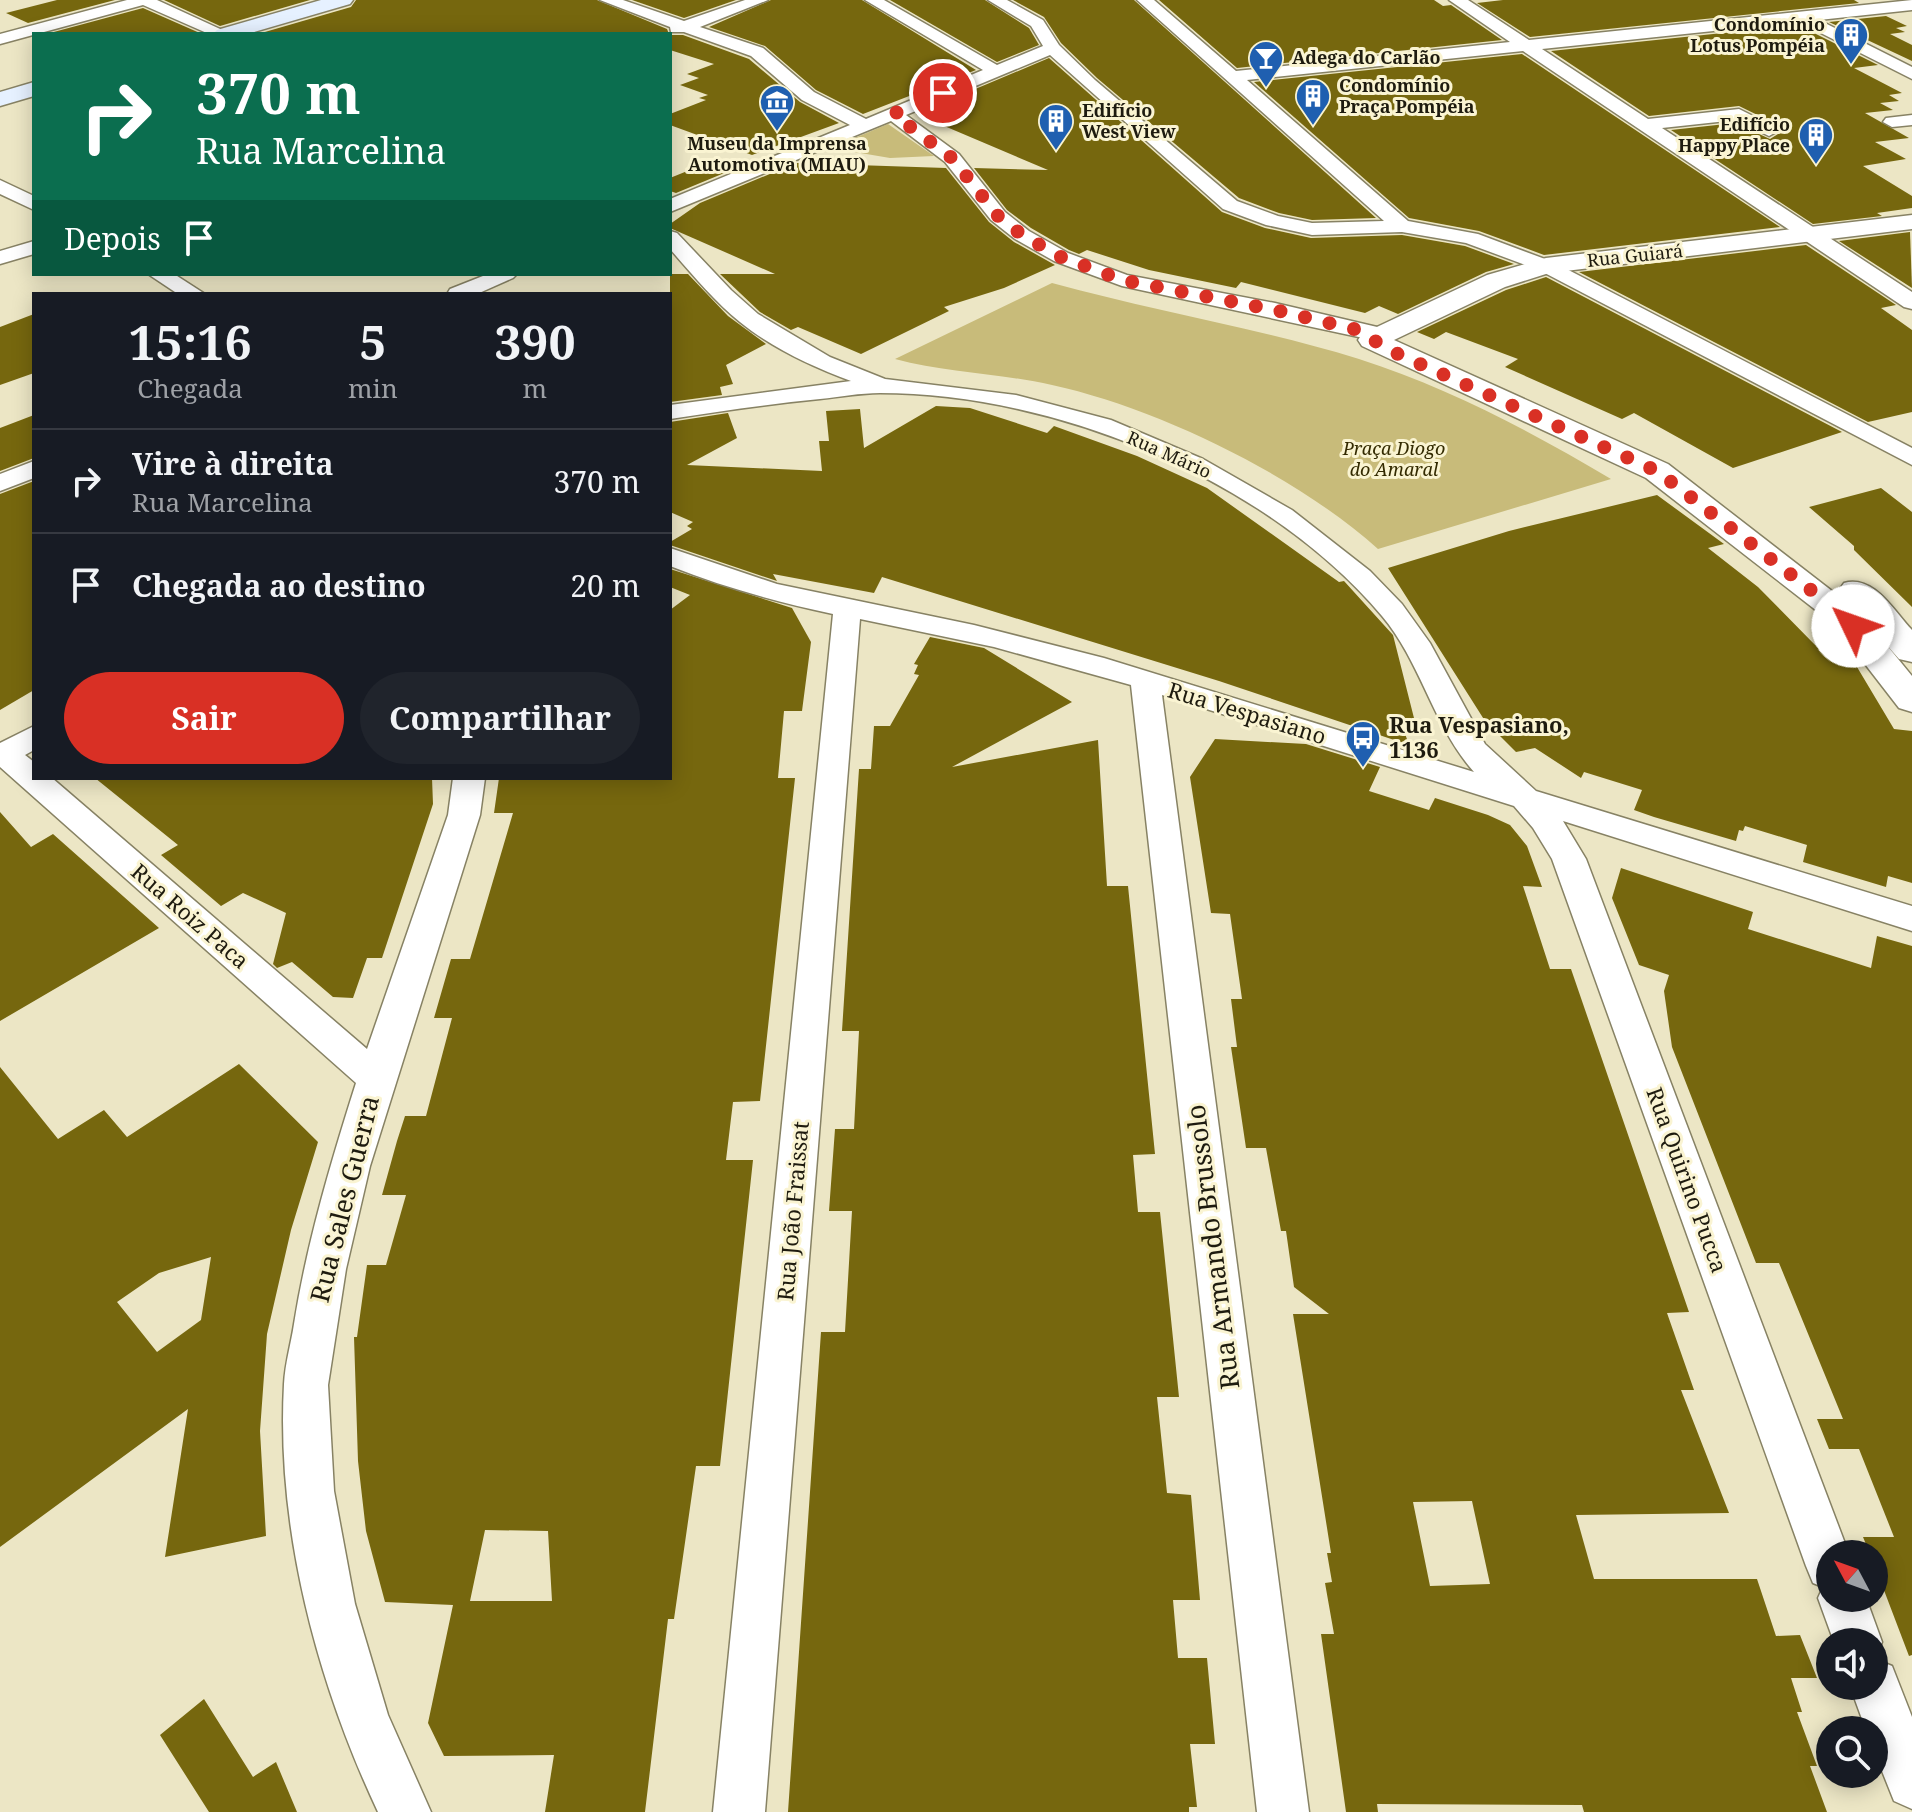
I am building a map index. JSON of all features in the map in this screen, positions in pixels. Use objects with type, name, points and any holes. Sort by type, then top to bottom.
[{"type":"main road","points":[[231,32],[343,0]]},
{"type":"main road","points":[[0,99],[32,90]]},
{"type":"street","points":[[0,39],[145,0],[219,32]]},
{"type":"street","points":[[608,0],[765,55],[808,96],[866,125]]},
{"type":"street","points":[[667,32],[760,0]]},
{"type":"street","points":[[873,0],[996,71]]},
{"type":"street","points":[[996,0],[1037,23],[1052,48],[1089,84],[1230,205],[1273,221],[1312,229],[1402,226],[1471,238],[1546,266],[1912,458]]},
{"type":"street","points":[[1145,0],[1402,226]]},
{"type":"street","points":[[1457,0],[1912,302]]},
{"type":"street","points":[[1777,4],[1912,74]]},
{"type":"street","points":[[1230,77],[1912,5]]},
{"type":"street","points":[[1865,50],[1896,47]]},
{"type":"street","points":[[672,205],[1052,48]]},
{"type":"street","points":[[1643,125],[1736,113],[1769,131]]},
{"type":"street","points":[[893,114],[952,158],[998,216],[1022,235],[1061,257],[1122,280],[1275,310],[1371,335],[1579,417],[1662,461],[1859,593],[1912,651]]},
{"type":"street","points":[[1892,122],[1912,120]]},
{"type":"street","points":[[0,186],[32,203]]},
{"type":"street","name":"Rua Guiará","points":[[1371,335],[1496,281],[1546,266],[1912,222]]},
{"type":"street","points":[[672,239],[723,295],[750,319],[822,362],[883,386]]},
{"type":"street","points":[[0,258],[32,248]]},
{"type":"street","points":[[162,276],[190,292]]},
{"type":"street","points":[[463,292],[501,276]]},
{"type":"street","points":[[1371,335],[1657,471],[1829,604],[1853,626],[1912,700]]},
{"type":"street","name":"Rua Mário","points":[[672,412],[743,399],[883,386],[987,397],[1060,412],[1164,451],[1232,485],[1323,545],[1368,584],[1394,612],[1419,650],[1477,755],[1529,802]]},
{"type":"street","points":[[0,483],[32,470]]},
{"type":"street","name":"Rua Vespasiano","points":[[672,557],[751,587],[847,610],[985,636],[1145,681],[1912,919]]},
{"type":"street","name":"Rua João Fraissat","points":[[739,1812],[847,610]]},
{"type":"street","name":"Rua Armando Brussolo","points":[[1145,681],[1283,1812]]},
{"type":"street","points":[[2,755],[32,737]]},
{"type":"street","name":"Rua Roiz Paca","points":[[2,755],[375,1078]]},
{"type":"street","name":"Rua Sales Guerra","points":[[405,1812],[388,1781],[345,1656],[319,1544],[308,1465],[306,1383],[324,1264],[375,1078],[464,815],[469,780]]},
{"type":"street","name":"Rua Quirino Pucca","points":[[1529,802],[1559,840],[1569,859],[1820,1540]]},
{"type":"street","points":[[1880,1700],[1912,1783]]},
{"type":"green space","points":[[888,124],[934,156],[890,158],[831,148]]},
{"type":"green space","name":"Praça Diogo do Amaral","points":[[1052,283],[1283,338],[1392,370],[1488,412],[1611,479],[1378,549],[1308,496],[1267,471],[1224,448],[1136,410],[1052,385],[895,359]]},
{"type":"building","points":[[57,0],[115,0],[28,23],[6,13]]},
{"type":"building","points":[[164,0],[310,0],[220,26]]},
{"type":"building","points":[[356,0],[597,0],[668,32],[265,32],[351,7]]},
{"type":"building","points":[[632,0],[736,0],[684,18]]},
{"type":"building","points":[[771,0],[862,0],[976,70],[863,114],[816,90],[765,46],[709,27]]},
{"type":"building","points":[[890,0],[985,0],[1029,28],[1039,45],[997,62]]},
{"type":"building","points":[[1013,0],[1134,0],[1376,218],[1312,220],[1279,213],[1239,198],[1097,78],[1061,43],[1044,17]]},
{"type":"building","points":[[1159,0],[1434,0],[1443,6],[1451,5],[1502,40],[1237,68]]},
{"type":"building","points":[[1503,0],[1854,0],[1859,3],[1530,37],[1477,3]]},
{"type":"building","points":[[143,8],[197,32],[54,32]]},
{"type":"building","points":[[1886,16],[1907,26],[1896,28],[1905,32],[1890,34],[1912,45],[1912,61],[1829,22]]},
{"type":"building","points":[[1798,25],[1878,65],[1854,68],[1902,93],[1889,95],[1899,101],[1880,103],[1893,110],[1865,113],[1909,138],[1875,142],[1906,159],[1863,166],[1912,196],[1912,208],[1877,213],[1882,216],[1813,224],[1671,130],[1735,123],[1770,139],[1781,132],[1776,124],[1739,106],[1649,116],[1551,51]]},
{"type":"building","points":[[672,35],[683,35],[749,59],[800,102],[839,123],[752,155],[672,126],[672,113],[706,100],[699,98],[708,95],[680,85],[699,78],[687,74],[714,64],[672,51]]},
{"type":"building","points":[[1522,54],[1780,227],[1544,255],[1479,231],[1409,218],[1254,82]]},
{"type":"building","points":[[1049,58],[1222,212],[1265,228],[1311,238],[1402,235],[1465,246],[1514,264],[1486,272],[1398,314],[1379,306],[1365,313],[1241,282],[1236,288],[1149,270],[1087,250],[1079,254],[1069,250],[1007,210],[974,168],[1048,170],[916,114]]},
{"type":"building","points":[[712,161],[751,162],[676,193],[672,192],[672,177]]},
{"type":"building","points":[[796,163],[946,168],[989,222],[1014,242],[1055,265],[1004,288],[944,307],[949,311],[861,354],[798,327],[791,330],[760,312],[720,274],[775,274],[672,229],[672,223],[700,203]]},
{"type":"building","points":[[1910,232],[1912,288],[1839,241]]},
{"type":"building","points":[[1806,245],[1896,305],[1881,308],[1912,330],[1912,412],[1868,422],[1579,272]]},
{"type":"building","points":[[672,274],[688,274],[728,316],[766,344],[726,365],[733,384],[720,387],[722,395],[672,402]]},
{"type":"building","points":[[1546,277],[1842,432],[1733,468],[1634,413],[1622,419],[1505,367],[1518,359],[1446,332],[1434,339],[1417,332],[1506,290]]},
{"type":"building","points":[[32,315],[32,374],[0,385],[0,327]]},
{"type":"building","points":[[936,406],[970,408],[1047,433],[1054,426],[1137,456],[1207,488],[1339,582],[1344,581],[1393,635],[1416,726],[1402,725],[1409,745],[1219,681],[882,577],[874,593],[773,574],[777,581],[672,546],[672,541],[692,529],[687,526],[693,522],[672,513],[672,422],[728,413],[737,438],[687,465],[822,471],[819,441],[829,441],[826,411],[860,409],[864,448]]},
{"type":"building","points":[[32,416],[32,459],[0,471],[0,428]]},
{"type":"building","points":[[32,482],[32,691],[0,710],[0,494]]},
{"type":"building","points":[[1881,488],[1912,512],[1912,607],[1854,550],[1854,546],[1809,507]]},
{"type":"building","points":[[1657,495],[1724,544],[1708,548],[1758,587],[1817,647],[1837,645],[1857,667],[1894,729],[1912,731],[1912,883],[1888,876],[1886,887],[1803,862],[1807,845],[1745,826],[1743,831],[1739,830],[1736,841],[1654,817],[1634,810],[1642,790],[1584,772],[1581,778],[1535,748],[1516,752],[1485,721],[1388,568],[1509,531]]},
{"type":"building","points":[[672,570],[792,608],[811,642],[802,711],[784,711],[778,778],[795,778],[760,1101],[733,1102],[726,1160],[753,1160],[720,1466],[696,1466],[674,1619],[668,1619],[645,1812],[545,1812],[554,1755],[444,1756],[428,1723],[453,1605],[385,1602],[366,1531],[358,1461],[354,1337],[357,1337],[367,1265],[386,1265],[406,1195],[382,1195],[397,1141],[405,1116],[426,1116],[452,1018],[434,1018],[451,959],[470,959],[513,813],[494,813],[499,780],[672,780],[672,608],[690,595],[672,588]],"holes":[[[485,1530],[548,1531],[552,1601],[470,1601]]]},
{"type":"building","points":[[930,637],[984,648],[1072,702],[952,767],[1098,740],[1107,886],[1128,886],[1155,1154],[1133,1155],[1138,1212],[1160,1212],[1179,1397],[1157,1397],[1167,1493],[1191,1495],[1200,1600],[1173,1600],[1178,1658],[1207,1658],[1215,1744],[1190,1744],[1197,1807],[1189,1807],[1189,1812],[788,1812],[821,1332],[845,1332],[852,1211],[829,1211],[835,1129],[854,1129],[859,1031],[842,1031],[859,769],[871,769],[874,726],[890,726],[919,675],[914,674],[918,665],[914,664]]},
{"type":"building","points":[[1215,739],[1306,744],[1380,767],[1369,791],[1429,810],[1435,798],[1488,815],[1510,825],[1527,846],[1542,887],[1523,886],[1550,969],[1571,969],[1689,1312],[1667,1313],[1694,1390],[1681,1390],[1729,1513],[1576,1515],[1594,1579],[1757,1579],[1776,1636],[1800,1635],[1816,1675],[1816,1678],[1791,1678],[1802,1712],[1797,1712],[1816,1763],[1816,1766],[1810,1766],[1827,1812],[1584,1812],[1582,1805],[1377,1804],[1378,1812],[1346,1812],[1321,1634],[1334,1634],[1325,1583],[1332,1582],[1327,1553],[1331,1553],[1293,1314],[1329,1314],[1294,1287],[1286,1231],[1281,1231],[1266,1148],[1246,1148],[1231,1047],[1237,1047],[1231,999],[1242,999],[1230,914],[1211,913],[1190,777]],"holes":[[[1472,1501],[1490,1584],[1430,1586],[1413,1502]]]},
{"type":"building","points":[[97,780],[432,780],[433,804],[382,958],[367,958],[353,998],[333,997],[292,962],[277,968],[273,964],[286,913],[243,893],[221,906],[161,855],[178,845]]},
{"type":"building","points":[[0,812],[31,847],[53,834],[159,928],[0,1021]]},
{"type":"building","points":[[1621,868],[1753,912],[1748,929],[1871,968],[1877,936],[1912,946],[1912,1655],[1909,1656],[1888,1601],[1888,1540],[1864,1540],[1863,1537],[1894,1537],[1859,1449],[1829,1449],[1817,1419],[1843,1419],[1779,1263],[1756,1263],[1672,1047],[1664,991],[1669,975],[1639,965],[1612,898]]},
{"type":"building","points":[[239,1064],[318,1142],[291,1230],[267,1334],[260,1431],[266,1536],[165,1557],[188,1409],[0,1547],[0,1067],[58,1139],[104,1110],[127,1137]],"holes":[[[211,1257],[201,1320],[157,1352],[117,1302],[159,1273]]]},
{"type":"building","points":[[204,1699],[253,1777],[276,1762],[297,1812],[209,1812],[160,1735]]},
{"type":"place","name":"Condomínio Lotus Pompéia","points":[[1851,66]]},
{"type":"place","name":"Adega do Carlão","points":[[1266,89]]},
{"type":"place","name":"Condomínio Praça Pompéia","points":[[1313,127]]},
{"type":"place","name":"Museu da Imprensa Automotiva (MIAU)","points":[[777,133]]},
{"type":"place","name":"Edifício West View","points":[[1056,152]]},
{"type":"place","name":"Edifício Happy Place","points":[[1816,166]]},
{"type":"place","name":"Rua Vespasiano, 1136","points":[[1363,769]]},
{"type":"route","points":[[943,93],[893,114],[952,158],[998,216],[1038,245],[1077,265],[1122,280],[1358,330],[1389,350],[1657,471],[1853,626]]}]
